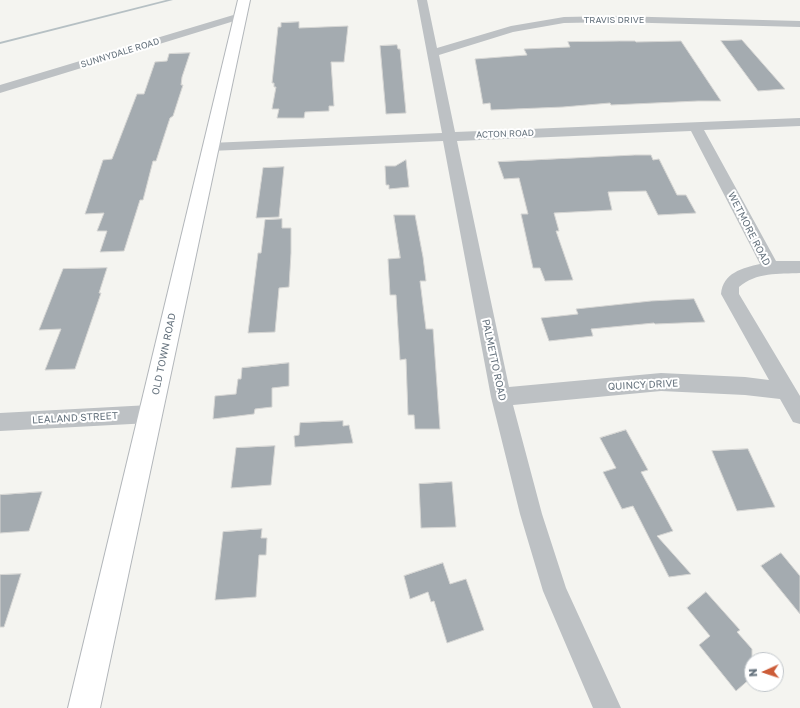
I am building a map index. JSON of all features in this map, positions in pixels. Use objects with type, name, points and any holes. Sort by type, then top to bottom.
[{"type":"main road","name":"OLD TOWN ROAD","points":[[84,708],[242,8]]},
{"type":"street","name":"PALMETTO ROAD","points":[[422,0],[501,397],[531,514],[555,591],[607,708]]},
{"type":"street","name":"SUNNYDALE ROAD","points":[[0,89],[242,8]]},
{"type":"street","name":"TRAVIS DRIVE","points":[[432,53],[511,28],[564,20],[622,19],[800,24]]},
{"type":"street","name":"ACTON ROAD","points":[[210,147],[800,122]]},
{"type":"street","name":"WETMORE ROAD","points":[[695,126],[771,268],[744,275],[736,280],[731,285],[730,294],[800,415]]},
{"type":"street","points":[[771,268],[800,266]]},
{"type":"street","name":"QUINCY DRIVE","points":[[501,397],[661,382],[745,386],[785,391]]},
{"type":"street","name":"LEALAND STREET","points":[[0,422],[150,414]]},
{"type":"building","points":[[299,22],[299,28],[348,26],[344,62],[331,62],[334,106],[329,106],[329,111],[305,112],[304,118],[277,118],[279,109],[272,109],[276,87],[274,87],[274,83],[272,83],[278,27],[281,27],[281,23]]},
{"type":"building","points":[[742,40],[785,89],[758,91],[721,41]]},
{"type":"building","points":[[681,41],[721,101],[611,105],[610,103],[563,107],[491,110],[490,103],[483,104],[475,59],[527,55],[524,49],[570,47],[568,42]]},
{"type":"building","points":[[397,45],[398,49],[400,49],[406,113],[386,114],[380,46]]},
{"type":"building","points":[[190,53],[182,77],[181,85],[183,85],[173,116],[170,118],[156,161],[153,161],[143,200],[140,200],[124,251],[100,252],[107,231],[97,231],[104,213],[85,214],[103,160],[112,159],[137,94],[144,94],[155,62],[167,61],[169,54]]},
{"type":"building","points":[[651,155],[653,160],[659,159],[677,195],[686,195],[696,213],[658,215],[646,191],[608,192],[612,210],[554,213],[559,231],[556,231],[573,280],[545,281],[540,268],[533,268],[521,214],[528,214],[519,178],[504,179],[498,162]]},
{"type":"building","points":[[406,160],[409,187],[389,189],[389,185],[386,185],[385,166],[395,166]]},
{"type":"building","points":[[284,167],[279,217],[256,218],[263,168]]},
{"type":"building","points":[[394,215],[415,215],[426,281],[420,281],[426,329],[433,329],[440,429],[415,429],[414,415],[408,415],[406,359],[400,360],[396,295],[390,295],[388,259],[400,258]]},
{"type":"building","points":[[282,219],[282,228],[291,228],[289,287],[279,288],[275,332],[248,333],[258,253],[261,253],[265,220]]},
{"type":"building","points":[[107,268],[99,293],[101,293],[75,369],[45,370],[61,329],[39,330],[63,269]]},
{"type":"building","points":[[694,299],[705,322],[654,323],[591,329],[593,336],[549,341],[541,318],[578,314],[576,309],[651,301]]},
{"type":"building","points":[[289,363],[289,386],[272,388],[272,407],[255,409],[254,414],[213,419],[215,396],[236,394],[238,379],[241,379],[242,368]]},
{"type":"building","points":[[343,421],[343,426],[349,425],[353,443],[295,447],[294,436],[299,435],[300,423]]},
{"type":"building","points":[[626,430],[648,470],[641,472],[673,531],[657,536],[691,574],[669,577],[633,506],[622,509],[603,472],[616,468],[600,438]]},
{"type":"building","points":[[275,446],[271,485],[231,488],[236,448]]},
{"type":"building","points":[[748,449],[775,507],[737,511],[712,451]]},
{"type":"building","points":[[452,482],[456,527],[421,528],[419,484]]},
{"type":"building","points":[[42,492],[29,531],[0,533],[0,495]]},
{"type":"building","points":[[262,529],[261,538],[267,538],[266,555],[259,555],[256,597],[215,600],[223,532]]},
{"type":"building","points":[[781,553],[800,576],[800,614],[761,566]]},
{"type":"building","points":[[443,563],[450,584],[466,579],[484,630],[447,643],[434,601],[431,602],[428,592],[410,599],[404,576]]},
{"type":"building","points":[[21,574],[4,627],[0,627],[0,575]]},
{"type":"building","points":[[706,592],[740,630],[737,632],[752,649],[752,652],[744,652],[744,684],[736,691],[699,645],[710,636],[687,608]]},
{"type":"waterway","points":[[0,43],[171,0]]}]
